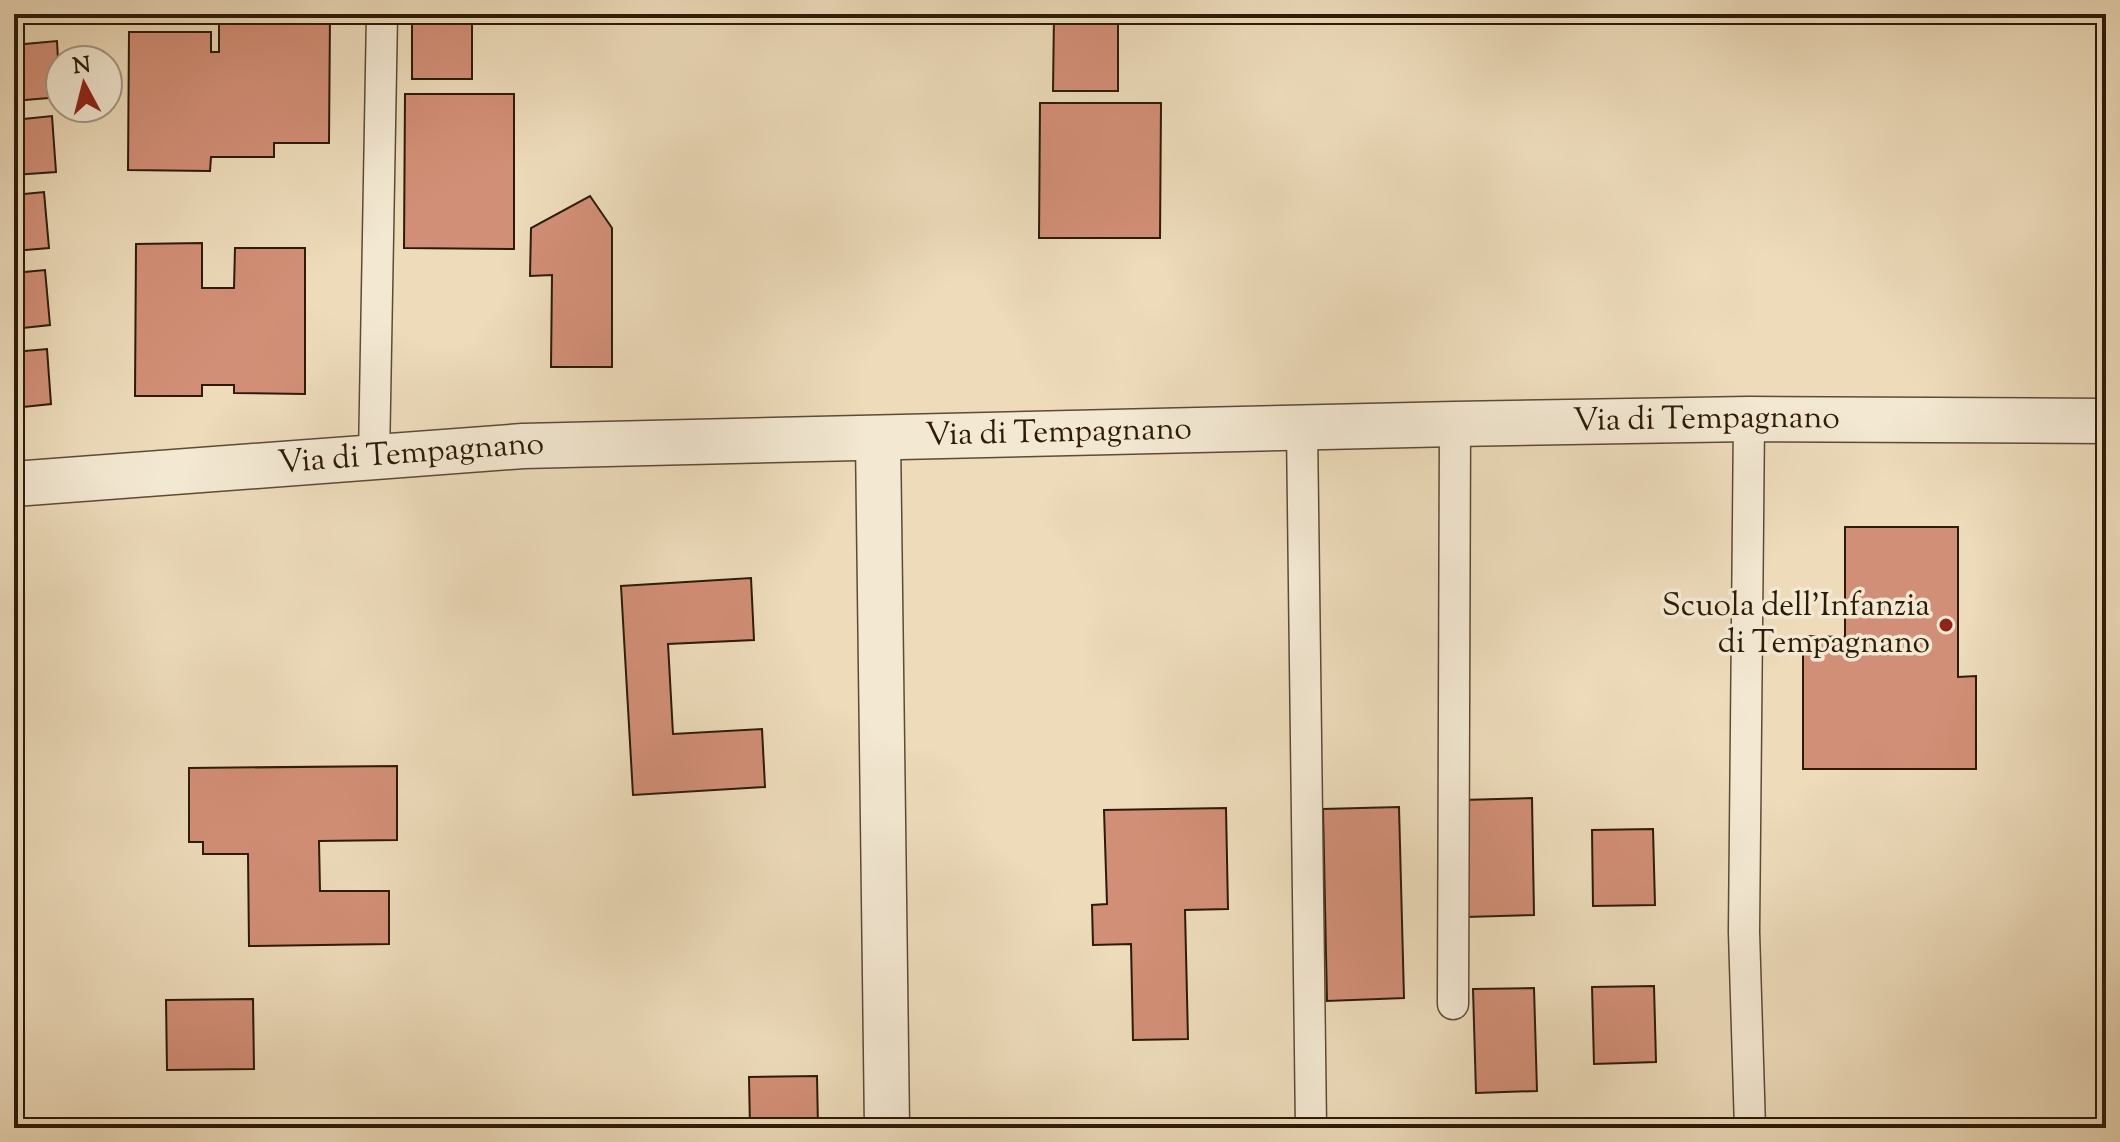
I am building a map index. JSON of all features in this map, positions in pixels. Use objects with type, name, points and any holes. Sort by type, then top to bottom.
[{"type":"street","name":"Via di Tempagnano","points":[[14,484],[523,446],[1749,419],[2106,421]]},
{"type":"street","points":[[878,438],[887,1128]]},
{"type":"lane","points":[[374,458],[382,14]]},
{"type":"lane","points":[[1749,419],[1744,932],[1750,1128]]},
{"type":"lane","points":[[1453,1004],[1455,424]]},
{"type":"lane","points":[[1302,428],[1311,1128]]},
{"type":"building","points":[[254,14],[330,14],[329,143],[274,143],[274,157],[211,157],[210,171],[128,170],[129,32],[211,32],[211,52],[219,52],[219,21],[254,21]]},
{"type":"building","points":[[412,14],[472,14],[472,79],[412,79]]},
{"type":"building","points":[[1054,14],[1118,14],[1118,91],[1053,91]]},
{"type":"building","points":[[57,41],[57,44],[44,44],[44,98],[14,101],[14,45]]},
{"type":"building","points":[[405,94],[514,94],[514,249],[404,248]]},
{"type":"building","points":[[1040,103],[1161,103],[1160,238],[1039,238]]},
{"type":"building","points":[[44,117],[44,124],[53,124],[56,172],[14,175],[14,120]]},
{"type":"building","points":[[44,192],[49,248],[14,251],[14,195]]},
{"type":"building","points":[[590,196],[612,228],[612,367],[551,367],[552,275],[530,276],[531,228]]},
{"type":"building","points":[[202,243],[202,288],[234,288],[235,248],[305,248],[305,394],[234,393],[234,385],[202,385],[202,396],[135,396],[136,244]]},
{"type":"building","points":[[45,270],[50,325],[14,329],[14,273]]},
{"type":"building","points":[[47,349],[51,404],[14,408],[14,352]]},
{"type":"building","points":[[1845,527],[1958,527],[1958,677],[1976,676],[1976,769],[1803,769],[1803,636],[1845,637]]},
{"type":"building","points":[[751,578],[754,640],[668,644],[673,734],[762,729],[765,787],[633,795],[621,586]]},
{"type":"building","points":[[397,766],[397,840],[319,841],[320,891],[389,891],[389,944],[249,946],[248,854],[203,854],[203,842],[189,842],[189,768]]},
{"type":"building","points":[[1532,798],[1534,915],[1466,917],[1462,800]]},
{"type":"building","points":[[1399,807],[1404,998],[1327,1001],[1323,809]]},
{"type":"building","points":[[1226,808],[1228,909],[1185,910],[1188,1039],[1133,1040],[1131,944],[1093,945],[1092,905],[1107,904],[1104,810]]},
{"type":"building","points":[[1653,829],[1655,905],[1593,906],[1592,830]]},
{"type":"building","points":[[1654,986],[1656,1062],[1594,1064],[1592,987]]},
{"type":"building","points":[[1534,988],[1537,1091],[1476,1093],[1473,989]]},
{"type":"building","points":[[253,999],[254,1069],[167,1070],[166,1000]]},
{"type":"building","points":[[817,1076],[818,1128],[750,1128],[749,1077]]},
{"type":"place","name":"Scuola dell'Infanzia di Tempagnano","points":[[1946,625]]}]
